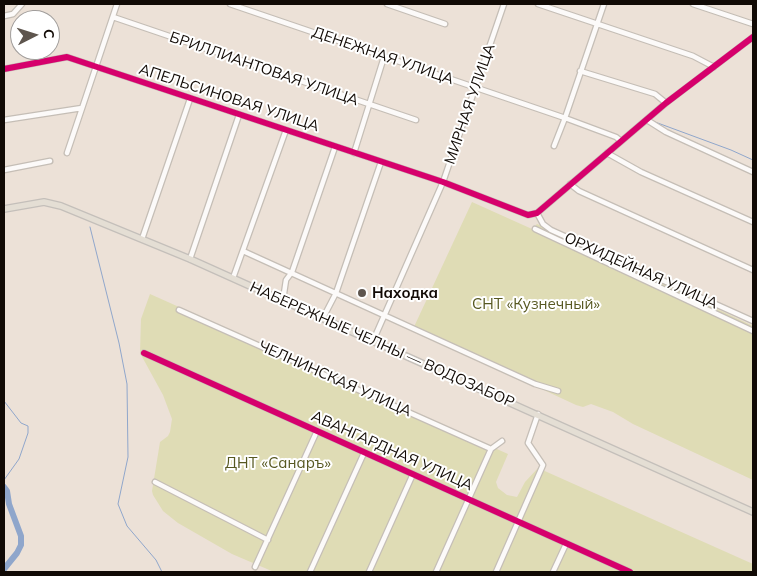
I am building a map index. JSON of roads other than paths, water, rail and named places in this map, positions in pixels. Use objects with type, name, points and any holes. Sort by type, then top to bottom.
[{"type":"main road","name":"НАБЕРЕЖНЫЕ ЧЕЛНЫ — ВОДОЗАБОР","points":[[4,209],[44,202],[61,206],[283,300],[753,512]]},
{"type":"street","points":[[4,16],[14,14],[22,4]]},
{"type":"street","points":[[67,152],[117,4]]},
{"type":"street","name":"ДЕНЕЖНАЯ УЛИЦА","points":[[230,4],[565,118],[616,137],[621,141]]},
{"type":"street","points":[[387,4],[400,6],[445,24]]},
{"type":"street","name":"МИРНАЯ УЛИЦА","points":[[373,341],[443,182],[504,4]]},
{"type":"street","points":[[538,4],[693,56],[714,67]]},
{"type":"street","points":[[554,146],[604,4]]},
{"type":"street","points":[[694,4],[753,24]]},
{"type":"street","name":"БРИЛЛИАНТОВАЯ УЛИЦА","points":[[112,17],[416,120]]},
{"type":"street","points":[[537,213],[666,103],[753,37]]},
{"type":"street","name":"АПЕЛЬСИНОВАЯ УЛИЦА","points":[[4,69],[67,57],[443,182],[528,215],[537,213]]},
{"type":"street","points":[[354,153],[384,57]]},
{"type":"street","points":[[580,71],[655,94],[666,103]]},
{"type":"street","points":[[142,239],[190,99]]},
{"type":"street","points":[[4,120],[82,108]]},
{"type":"street","points":[[190,259],[239,115]]},
{"type":"street","points":[[647,120],[666,132],[753,172]]},
{"type":"street","points":[[233,278],[286,130]]},
{"type":"street","points":[[283,300],[286,280],[292,272],[335,147]]},
{"type":"street","points":[[607,153],[641,172],[753,222]]},
{"type":"street","points":[[4,170],[50,161]]},
{"type":"street","points":[[322,318],[336,293],[381,162]]},
{"type":"street","points":[[570,184],[573,188],[753,270]]},
{"type":"street","name":"ОРХИДЕЙНАЯ УЛИЦА","points":[[537,213],[542,224],[551,230],[753,321]]},
{"type":"street","points":[[535,229],[753,331]]},
{"type":"street","points":[[243,251],[385,314],[535,384],[558,391]]},
{"type":"street","name":"ЧЕЛНИНСКАЯ УЛИЦА","points":[[179,310],[491,450]]},
{"type":"street","name":"АВАНГАРДНАЯ УЛИЦА","points":[[144,353],[630,572]]},
{"type":"street","points":[[496,572],[543,465],[528,442],[538,414]]},
{"type":"street","points":[[255,567],[317,431]]},
{"type":"street","points":[[436,572],[491,450],[502,442]]},
{"type":"street","points":[[310,572],[364,452]]},
{"type":"street","points":[[369,572],[413,474]]},
{"type":"street","points":[[156,482],[268,540]]},
{"type":"street","points":[[553,572],[566,544]]},
{"type":"street","points":[[612,572],[615,566]]},
{"type":"waterway","points":[[655,122],[753,160]]},
{"type":"waterway","points":[[90,227],[119,343],[127,384],[128,457],[118,504],[127,526],[156,560],[162,572]]},
{"type":"waterway","points":[[4,401],[21,423],[28,426],[28,433],[19,459],[4,480]]},
{"type":"waterway","points":[[4,487],[7,491],[9,504],[21,536],[21,545],[17,553],[4,569]]},
{"type":"place","name":"Находка","points":[[362,293]]},
{"type":"park label","name":"СНТ «Кузнечный»","points":[[536,304]]},
{"type":"park label","name":"ДНТ «Санаръ»","points":[[278,463]]}]
